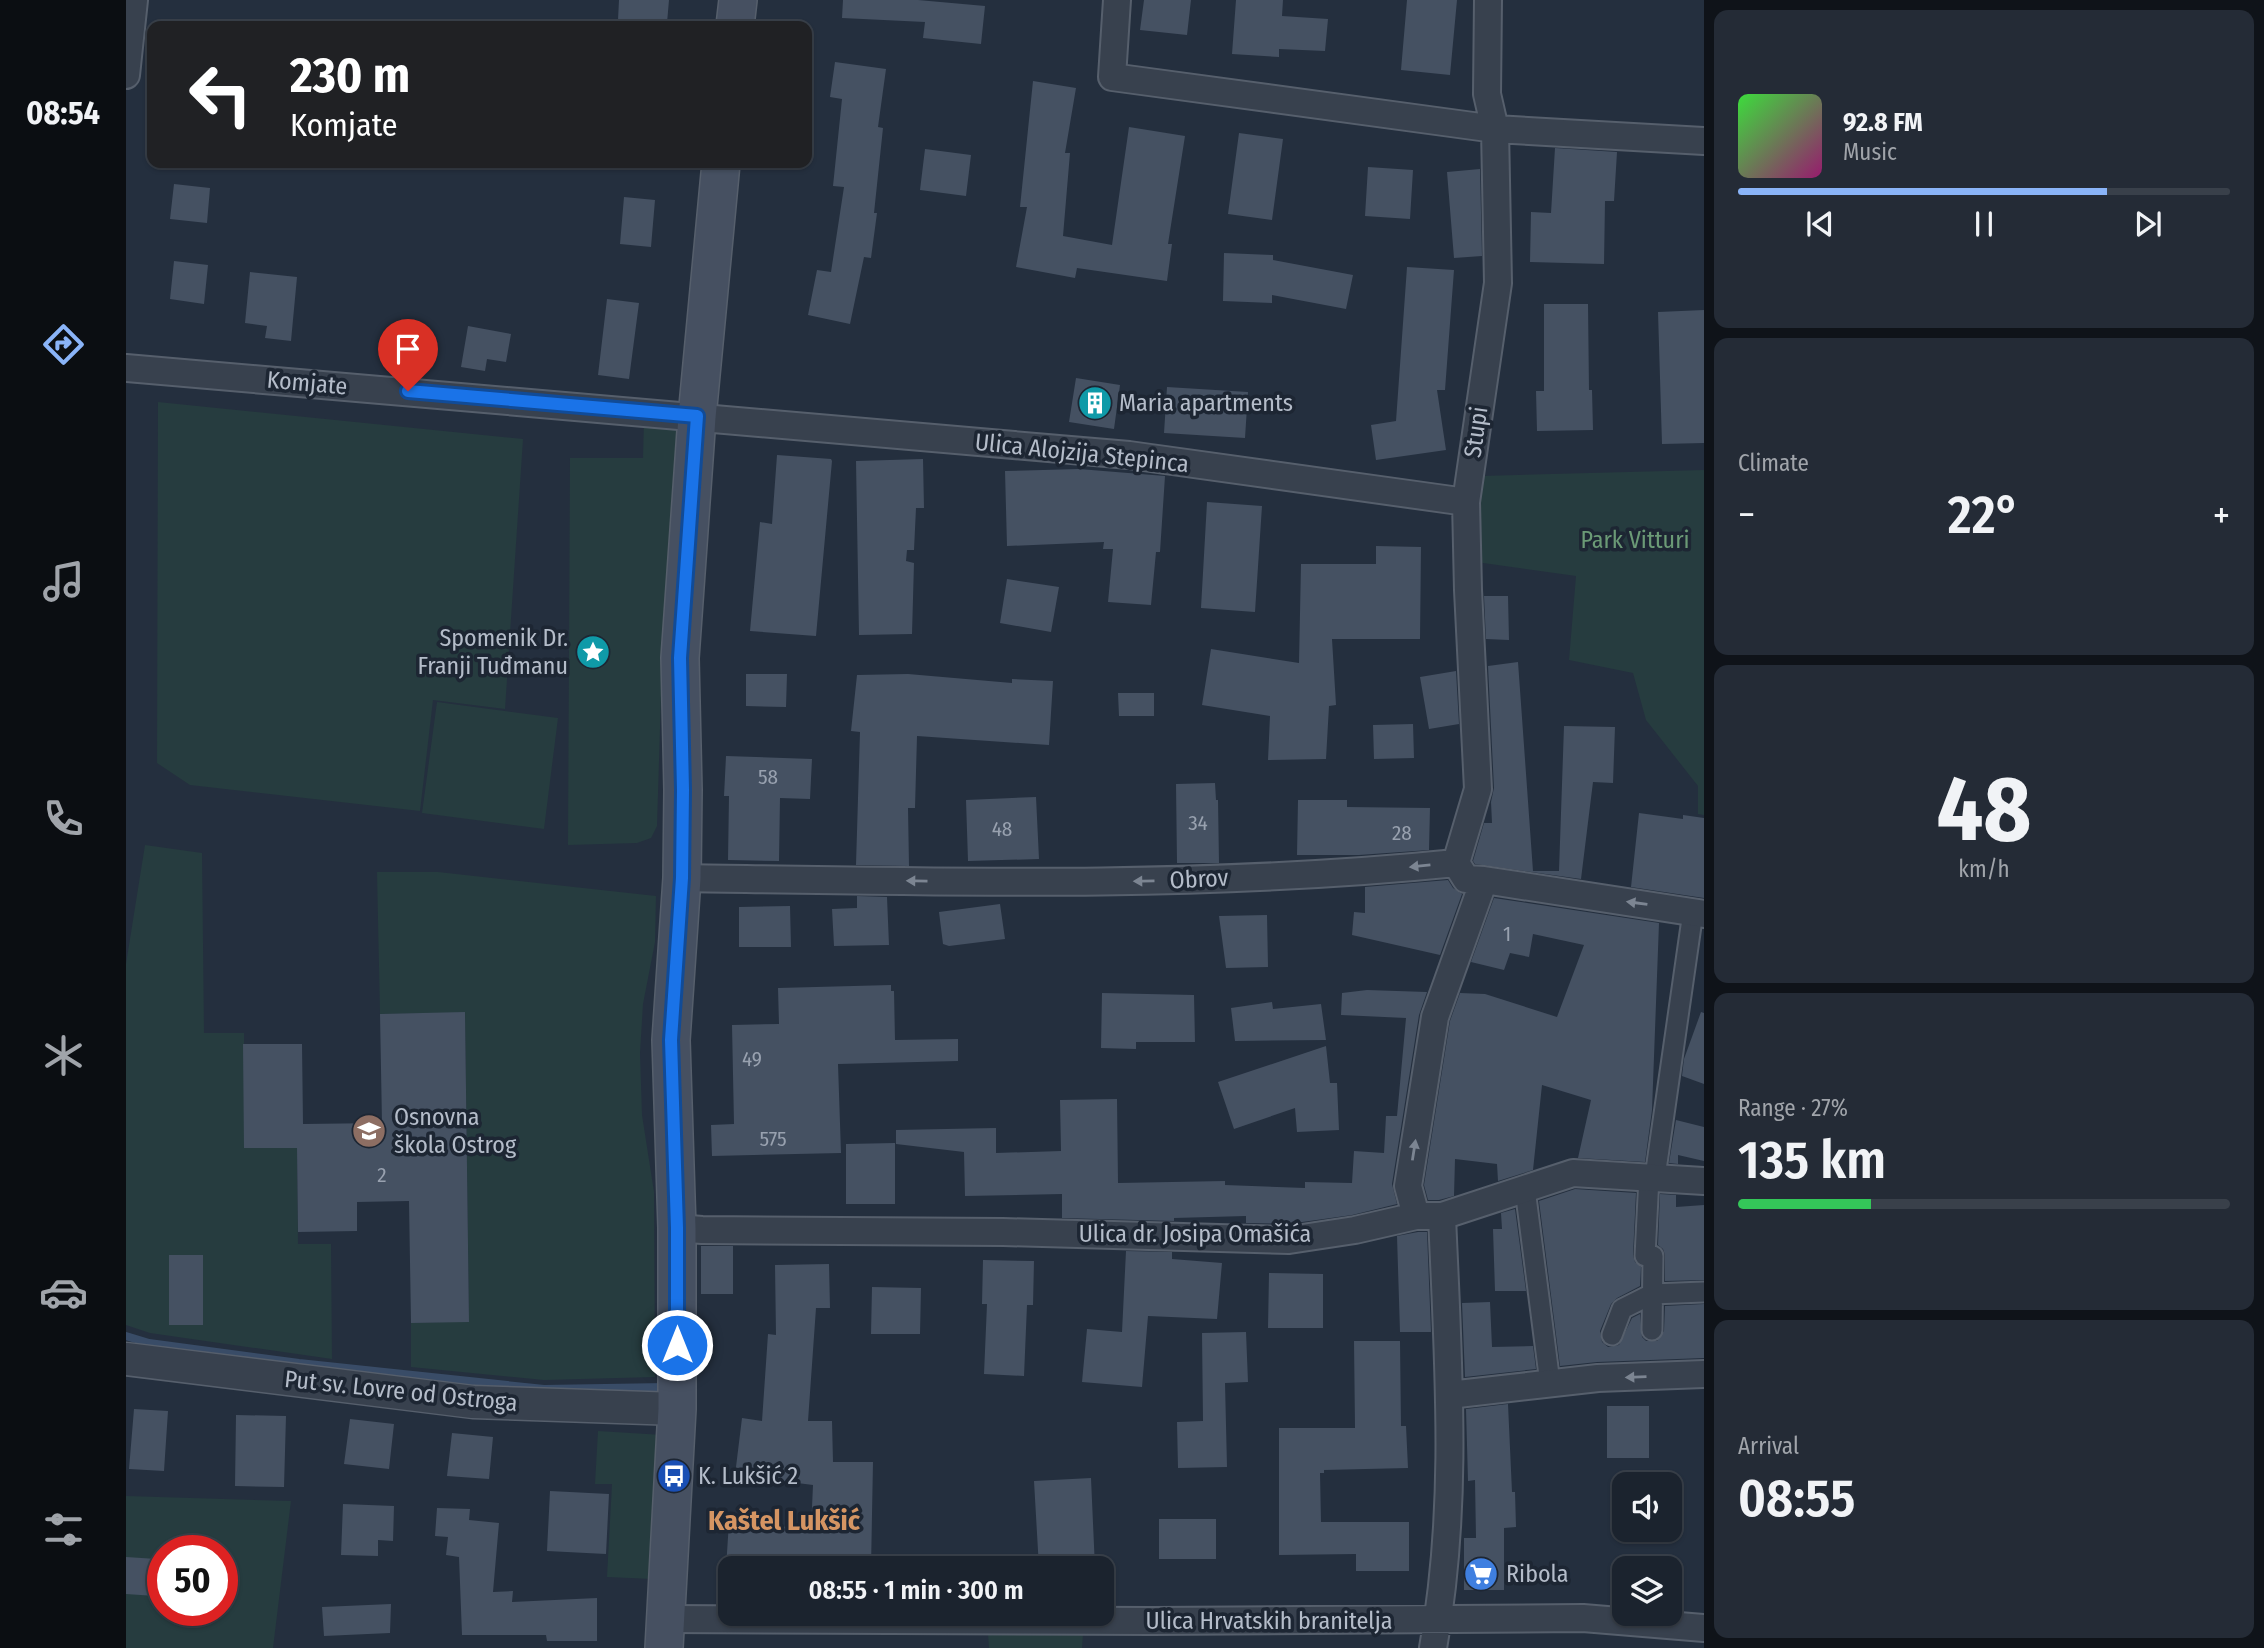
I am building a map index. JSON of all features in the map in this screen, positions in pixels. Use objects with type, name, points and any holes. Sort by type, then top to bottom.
[{"type":"main road","points":[[736,21],[738,0]]},
{"type":"main road","points":[[665,1633],[677,1409],[677,1228],[671,1040],[682,878],[683,790],[671,656],[684,419],[720,168]]},
{"type":"street","points":[[126,75],[134,0]]},
{"type":"street","points":[[1116,0],[1112,77],[1495,130],[1704,141]]},
{"type":"street","name":"Stupi","points":[[1456,863],[1478,789],[1466,502],[1498,283],[1495,130],[1487,94],[1488,0]]},
{"type":"street","name":"Komjate","points":[[126,368],[684,419]]},
{"type":"street","name":"Ulica Alojzija Stepinca","points":[[684,419],[1129,455],[1466,502]]},
{"type":"street","points":[[1456,863],[1466,879],[1699,913],[1652,1177],[1645,1256],[1653,1256],[1652,1330]]},
{"type":"street","name":"Obrov","points":[[682,878],[1150,881],[1370,871],[1456,863]]},
{"type":"street","points":[[1433,1648],[1449,1502],[1449,1395],[1429,1216],[1408,1186],[1436,1017],[1484,880]]},
{"type":"street","name":"Ulica dr. Josipa Omašića","points":[[677,1228],[1003,1232],[1289,1240],[1429,1216],[1573,1173],[1704,1181]]},
{"type":"street","points":[[1525,1189],[1550,1383]]},
{"type":"street","points":[[1612,1335],[1622,1309],[1652,1294],[1704,1292]]},
{"type":"street","name":"Put sv. Lovre od Ostroga","points":[[126,1359],[473,1402],[677,1409]]},
{"type":"street","points":[[1449,1395],[1598,1378],[1704,1374]]},
{"type":"street","name":"Ulica Hrvatskih branitelja","points":[[665,1633],[1583,1618],[1704,1628]]},
{"type":"green space","points":[[158,402],[523,439],[505,709],[433,700],[420,811],[190,785],[157,763]]},
{"type":"green space","points":[[644,419],[681,429],[662,664],[657,826],[651,838],[637,843],[568,845],[570,458],[643,458]]},
{"type":"green space","name":"Park Vitturi","points":[[1704,470],[1704,815],[1698,814],[1698,786],[1646,720],[1633,673],[1569,660],[1576,576],[1476,562],[1481,476]]},
{"type":"green space","points":[[437,702],[558,718],[544,829],[422,813]]},
{"type":"green space","points":[[145,845],[202,853],[204,1033],[244,1033],[244,1148],[297,1148],[298,1244],[331,1244],[332,1359],[150,1333],[126,1325],[126,964]]},
{"type":"green space","points":[[377,872],[438,872],[656,896],[655,942],[643,1004],[640,1053],[642,1115],[654,1192],[655,1377],[544,1380],[411,1367],[411,1323],[469,1321],[465,1013],[380,1014]]},
{"type":"green space","points":[[598,1431],[663,1435],[653,1579],[607,1577],[612,1484],[595,1484]]},
{"type":"green space","points":[[126,1496],[291,1501],[273,1648],[126,1648]]},
{"type":"green space","points":[[988,1633],[1083,1634],[1082,1648],[989,1648]]},
{"type":"building","points":[[619,0],[669,0],[667,21],[618,20]]},
{"type":"building","points":[[843,0],[918,0],[985,6],[981,44],[923,38],[925,22],[842,18]]},
{"type":"building","points":[[1144,0],[1191,0],[1187,35],[1140,30]]},
{"type":"building","points":[[1236,0],[1283,0],[1282,16],[1328,19],[1325,51],[1279,49],[1279,57],[1232,54]]},
{"type":"building","points":[[1407,0],[1457,0],[1450,75],[1401,70]]},
{"type":"building","points":[[835,62],[886,69],[878,127],[883,128],[871,258],[864,257],[850,324],[808,315],[817,270],[831,272],[844,187],[833,186],[842,99],[830,97]]},
{"type":"building","points":[[1033,81],[1076,88],[1065,153],[1070,153],[1063,236],[1112,245],[1129,127],[1185,136],[1168,244],[1172,244],[1167,281],[1077,268],[1075,278],[1016,267],[1027,207],[1020,207]]},
{"type":"building","points":[[1239,133],[1283,139],[1272,220],[1228,214]]},
{"type":"building","points":[[1555,148],[1617,152],[1614,201],[1605,201],[1604,264],[1530,262],[1531,212],[1551,213]]},
{"type":"building","points":[[925,149],[971,155],[966,196],[920,190]]},
{"type":"building","points":[[1368,167],[1413,170],[1410,219],[1365,216]]},
{"type":"building","points":[[1480,169],[1482,256],[1454,258],[1447,172]]},
{"type":"building","points":[[174,184],[210,188],[207,223],[170,219]]},
{"type":"building","points":[[624,197],[655,200],[651,247],[620,244]]},
{"type":"building","points":[[1224,253],[1273,255],[1273,260],[1353,275],[1346,309],[1272,295],[1272,303],[1223,301]]},
{"type":"building","points":[[174,261],[208,265],[204,304],[170,299]]},
{"type":"building","points":[[1407,267],[1454,270],[1445,390],[1437,390],[1446,450],[1376,460],[1371,425],[1396,421]]},
{"type":"building","points":[[250,272],[297,277],[291,341],[265,338],[267,326],[245,323]]},
{"type":"building","points":[[607,299],[639,303],[629,379],[598,375]]},
{"type":"building","points":[[1544,304],[1588,304],[1589,390],[1592,390],[1593,430],[1537,431],[1536,391],[1544,391]]},
{"type":"building","points":[[1704,310],[1704,443],[1662,444],[1658,312]]},
{"type":"building","points":[[468,326],[511,334],[506,362],[487,359],[485,371],[461,367]]},
{"type":"building","name":"Maria apartments","points":[[1076,378],[1120,385],[1114,429],[1069,422]]},
{"type":"building","points":[[1167,387],[1248,392],[1245,438],[1164,433]]},
{"type":"building","points":[[777,455],[832,461],[816,636],[750,631],[760,522],[772,524]]},
{"type":"building","points":[[923,459],[924,508],[916,508],[914,550],[907,550],[906,561],[914,563],[912,634],[859,635],[856,461]]},
{"type":"building","points":[[1079,469],[1165,476],[1160,552],[1156,552],[1151,605],[1108,602],[1113,549],[1103,549],[1104,542],[1007,546],[1005,471]]},
{"type":"building","points":[[1207,502],[1262,506],[1255,612],[1201,608]]},
{"type":"building","points":[[1376,546],[1421,547],[1420,639],[1332,639],[1336,705],[1329,706],[1326,759],[1268,760],[1270,716],[1202,705],[1211,649],[1299,663],[1301,564],[1376,564]]},
{"type":"building","points":[[1007,579],[1059,587],[1051,632],[1000,623]]},
{"type":"building","points":[[1484,596],[1508,596],[1509,640],[1486,639]]},
{"type":"building","points":[[1518,662],[1533,871],[1559,871],[1564,726],[1615,727],[1613,783],[1593,782],[1581,879],[1475,864],[1473,861],[1484,823],[1492,823],[1491,802],[1494,788],[1488,666]]},
{"type":"building","points":[[1456,671],[1459,724],[1429,729],[1420,677]]},
{"type":"building","points":[[746,674],[787,674],[786,707],[746,706]]},
{"type":"building","points":[[908,674],[1012,683],[1012,679],[1053,681],[1049,745],[917,736],[915,808],[908,808],[909,866],[856,865],[860,732],[851,731],[857,675]]},
{"type":"building","points":[[1118,693],[1154,693],[1154,716],[1119,716]]},
{"type":"building","points":[[1413,724],[1414,758],[1374,759],[1373,725]]},
{"type":"building","points":[[726,756],[812,759],[810,799],[780,798],[779,861],[728,860],[729,796],[724,796]]},
{"type":"building","points":[[1215,783],[1218,800],[1219,863],[1177,863],[1176,784]]},
{"type":"building","points":[[1036,797],[1039,859],[968,861],[966,800]]},
{"type":"building","points":[[1298,800],[1347,800],[1347,807],[1430,808],[1429,850],[1359,855],[1297,855]]},
{"type":"building","points":[[1639,813],[1683,819],[1683,815],[1704,818],[1704,898],[1631,887]]},
{"type":"building","points":[[1448,880],[1453,888],[1462,894],[1440,955],[1352,935],[1354,912],[1365,913],[1365,887]]},
{"type":"building","points":[[857,896],[887,897],[889,945],[834,946],[832,909],[857,908]]},
{"type":"building","points":[[1494,898],[1659,923],[1652,1110],[1645,1162],[1578,1158],[1591,1100],[1542,1085],[1533,1170],[1498,1181],[1497,1164],[1455,1159],[1454,1196],[1428,1200],[1424,1185],[1450,1021],[1460,993],[1485,994],[1557,1017],[1584,945],[1533,934],[1529,957],[1510,953],[1504,970],[1471,962]]},
{"type":"building","points":[[1000,904],[1005,939],[949,946],[943,944],[939,912]]},
{"type":"building","points":[[790,906],[791,947],[739,947],[739,907]]},
{"type":"building","points":[[1267,915],[1268,967],[1226,968],[1219,916]]},
{"type":"building","points":[[891,985],[891,991],[894,991],[895,1040],[958,1039],[958,1061],[838,1064],[841,1153],[712,1156],[711,1125],[734,1124],[732,1025],[779,1024],[778,988]]},
{"type":"building","points":[[1367,990],[1427,992],[1419,1015],[1392,1184],[1397,1204],[1352,1215],[1288,1224],[1246,1223],[1246,1216],[1174,1218],[1174,1221],[1062,1218],[1062,1194],[965,1196],[964,1152],[896,1144],[896,1130],[996,1128],[996,1153],[1061,1151],[1060,1100],[1117,1099],[1118,1183],[1225,1181],[1225,1185],[1305,1188],[1305,1182],[1352,1183],[1354,1151],[1384,1153],[1386,1116],[1397,1116],[1406,1018],[1341,1015],[1342,993]]},
{"type":"building","points":[[1102,993],[1194,995],[1195,1042],[1136,1042],[1136,1049],[1101,1048]]},
{"type":"building","points":[[1272,1002],[1273,1009],[1321,1004],[1326,1040],[1235,1041],[1231,1008]]},
{"type":"building","points":[[465,1012],[469,1322],[411,1323],[409,1201],[357,1202],[357,1231],[298,1232],[297,1148],[244,1148],[243,1044],[302,1044],[303,1124],[382,1123],[380,1014]]},
{"type":"building","points":[[1701,1012],[1704,1013],[1704,1084],[1682,1076],[1684,1059]]},
{"type":"building","points":[[1326,1046],[1330,1083],[1337,1083],[1339,1130],[1297,1132],[1295,1108],[1234,1129],[1218,1082]]},
{"type":"building","points":[[1676,1120],[1704,1127],[1704,1161],[1678,1155],[1678,1164],[1669,1163]]},
{"type":"building","points":[[895,1143],[895,1204],[846,1204],[846,1144]]},
{"type":"building","points":[[1575,1189],[1636,1193],[1633,1255],[1635,1262],[1641,1267],[1640,1286],[1611,1304],[1600,1331],[1602,1342],[1608,1347],[1619,1345],[1632,1318],[1640,1314],[1642,1337],[1646,1341],[1657,1341],[1664,1331],[1665,1306],[1704,1304],[1704,1358],[1560,1366],[1539,1201]]},
{"type":"building","points":[[1660,1194],[1676,1195],[1676,1207],[1704,1205],[1704,1280],[1665,1281],[1665,1255],[1658,1245]]},
{"type":"building","points":[[1515,1209],[1526,1291],[1495,1291],[1493,1229],[1502,1229],[1501,1213]]},
{"type":"building","points":[[1427,1232],[1431,1332],[1400,1332],[1397,1236]]},
{"type":"building","points":[[701,1246],[733,1246],[733,1294],[701,1294]]},
{"type":"building","points":[[1126,1251],[1172,1252],[1172,1259],[1222,1263],[1217,1319],[1148,1316],[1142,1387],[1082,1382],[1087,1329],[1122,1332]]},
{"type":"building","points":[[169,1255],[203,1255],[203,1325],[169,1325]]},
{"type":"building","points":[[983,1260],[1034,1261],[1033,1305],[1027,1305],[1024,1376],[984,1374],[987,1304],[982,1304]]},
{"type":"building","points":[[829,1264],[830,1308],[816,1308],[808,1421],[832,1421],[833,1462],[873,1462],[871,1556],[727,1556],[729,1522],[811,1529],[813,1485],[735,1475],[742,1418],[762,1421],[768,1334],[776,1335],[775,1265]]},
{"type":"building","points":[[1269,1273],[1323,1274],[1323,1328],[1268,1328]]},
{"type":"building","points":[[872,1287],[921,1288],[920,1334],[871,1334]]},
{"type":"building","points":[[1490,1302],[1492,1347],[1533,1346],[1536,1369],[1465,1377],[1462,1303]]},
{"type":"building","points":[[1246,1332],[1248,1382],[1225,1383],[1227,1467],[1178,1468],[1177,1422],[1203,1421],[1202,1333]]},
{"type":"building","points":[[1354,1341],[1400,1341],[1401,1426],[1406,1426],[1408,1468],[1324,1470],[1324,1473],[1320,1473],[1321,1522],[1409,1522],[1409,1571],[1356,1571],[1356,1554],[1279,1555],[1279,1428],[1355,1428]]},
{"type":"building","points":[[1508,1404],[1516,1527],[1504,1528],[1504,1590],[1464,1590],[1464,1538],[1476,1538],[1475,1480],[1468,1481],[1466,1409]]},
{"type":"building","points":[[1607,1406],[1649,1406],[1649,1458],[1607,1458]]},
{"type":"building","points":[[134,1409],[168,1411],[164,1471],[129,1469]]},
{"type":"building","points":[[236,1415],[286,1416],[284,1487],[235,1486]]},
{"type":"building","points":[[350,1419],[394,1424],[389,1469],[344,1464]]},
{"type":"building","points":[[452,1433],[493,1437],[489,1479],[447,1476]]},
{"type":"building","points":[[1091,1478],[1094,1556],[1038,1556],[1034,1481]]},
{"type":"building","points":[[550,1491],[609,1494],[606,1554],[547,1551]]},
{"type":"building","points":[[343,1504],[394,1506],[393,1541],[378,1540],[378,1556],[341,1555]]},
{"type":"building","points":[[437,1508],[470,1509],[469,1520],[499,1523],[493,1592],[513,1591],[512,1602],[597,1598],[597,1641],[547,1641],[546,1635],[462,1635],[459,1557],[446,1555],[448,1537],[435,1536]]},
{"type":"building","points":[[1159,1519],[1216,1519],[1216,1559],[1159,1559]]},
{"type":"building","points":[[126,1557],[147,1558],[147,1595],[126,1594]]},
{"type":"building","points":[[391,1604],[390,1633],[324,1636],[322,1607]]},
{"type":"waterway","points":[[126,1336],[149,1343],[299,1363],[544,1389],[666,1387]]},
{"type":"place","name":"Maria apartments","points":[[1095,403]]},
{"type":"place","name":"Spomenik Dr. Franji Tuđmanu","points":[[593,652]]},
{"type":"place","name":"Osnovna škola Ostrog","points":[[369,1131]]},
{"type":"place","name":"K. Lukšić 2","points":[[674,1476]]},
{"type":"place","name":"Ribola","points":[[1481,1574]]},
{"type":"district","name":"Kaštel Lukšić","points":[[784,1520]]},
{"type":"route","points":[[408,391],[697,416],[680,658],[682,878],[671,1040],[677,1228],[677,1345]]}]
